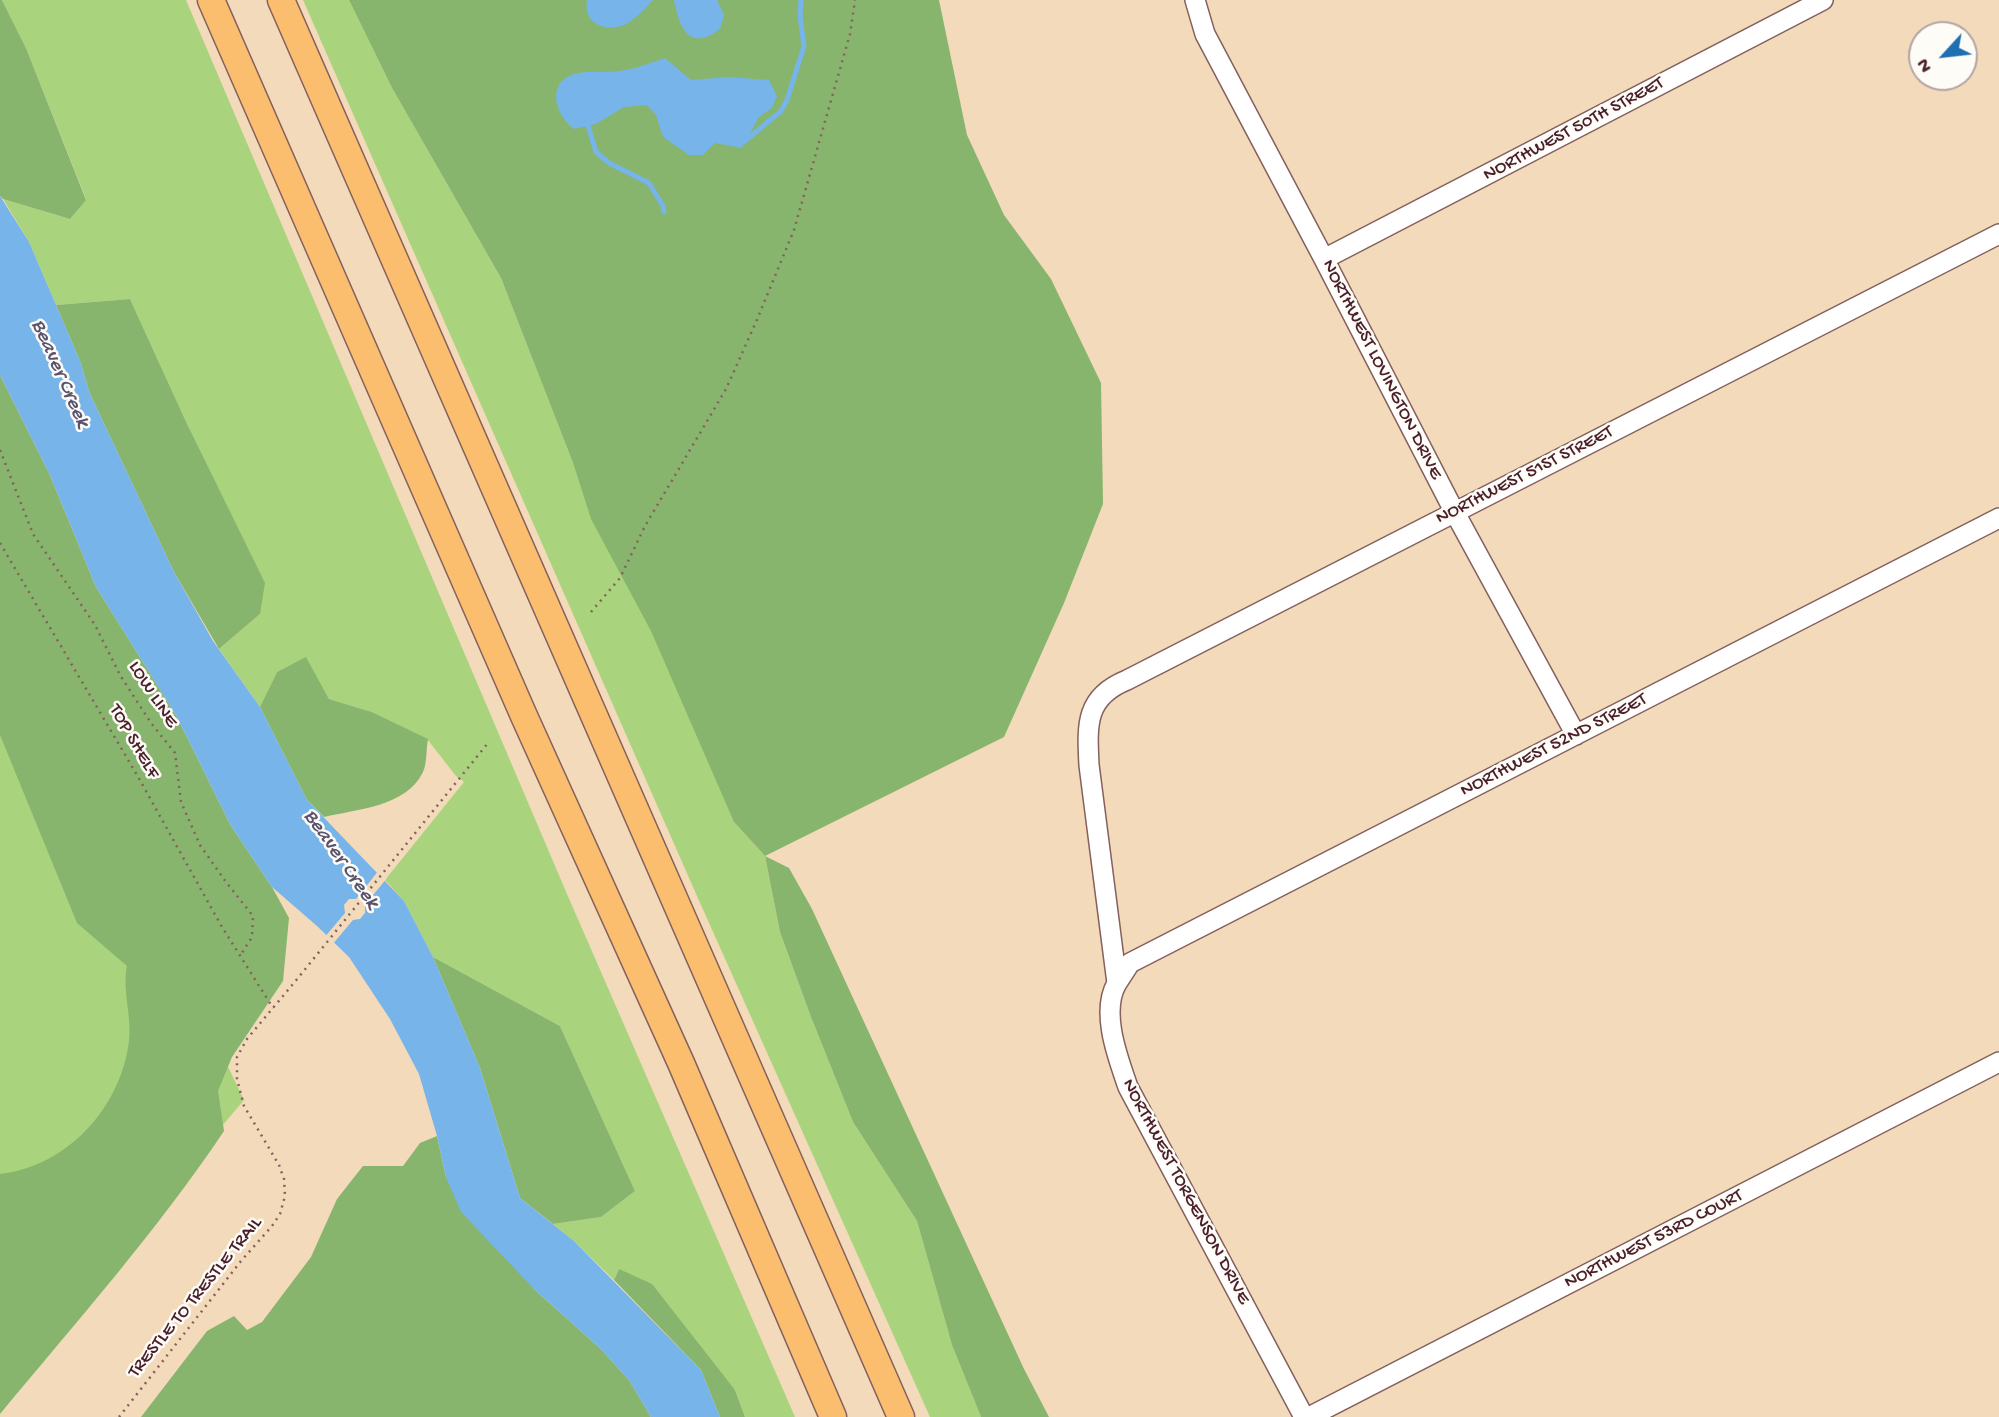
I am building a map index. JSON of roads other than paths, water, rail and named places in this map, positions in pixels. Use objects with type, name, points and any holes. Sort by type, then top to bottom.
[{"type":"highway","points":[[211,0],[530,729],[681,1063],[833,1417]]},
{"type":"highway","points":[[281,0],[901,1417]]},
{"type":"street","name":"NORTHWEST LOVINGTON DRIVE","points":[[1195,0],[1205,34],[1454,511],[1576,736]]},
{"type":"street","name":"NORTHWEST 50TH STREET","points":[[1324,258],[1823,0]]},
{"type":"street","name":"NORTHWEST 51ST STREET","points":[[1088,747],[1091,711],[1100,697],[1112,686],[1999,234]]},
{"type":"street","name":"NORTHWEST 52ND STREET","points":[[1117,983],[1130,963],[1999,518]]},
{"type":"street","name":"NORTHWEST TORGENSON DRIVE","points":[[1088,747],[1088,765],[1117,983],[1110,1014],[1114,1046],[1128,1087],[1304,1417]]},
{"type":"street","name":"NORTHWEST 53RD COURT","points":[[1309,1417],[1999,1062]]},
{"type":"water","points":[[587,0],[653,0],[632,21],[613,28],[598,25],[593,21],[587,9]]},
{"type":"water","points":[[674,0],[717,0],[724,15],[720,29],[709,36],[693,38],[679,20]]},
{"type":"water","points":[[665,58],[691,80],[728,77],[769,80],[777,96],[772,108],[759,117],[742,148],[715,143],[703,155],[689,155],[663,137],[656,115],[647,105],[624,107],[596,124],[574,129],[562,116],[556,100],[559,85],[565,78],[579,73],[630,69]]},
{"type":"water","name":"Beaver Creek","points":[[0,196],[29,242],[80,361],[90,394],[174,572],[213,641],[260,707],[307,800],[404,901],[433,957],[480,1068],[520,1198],[574,1241],[701,1370],[720,1417],[651,1417],[629,1380],[601,1349],[535,1290],[461,1212],[446,1177],[419,1074],[390,1019],[349,957],[272,887],[231,826],[176,715],[96,587],[49,473],[0,375]]},
{"type":"waterway","points":[[741,142],[781,111],[787,100],[804,46],[801,0]]},
{"type":"waterway","points":[[587,122],[596,152],[609,163],[649,183],[664,212]]}]
